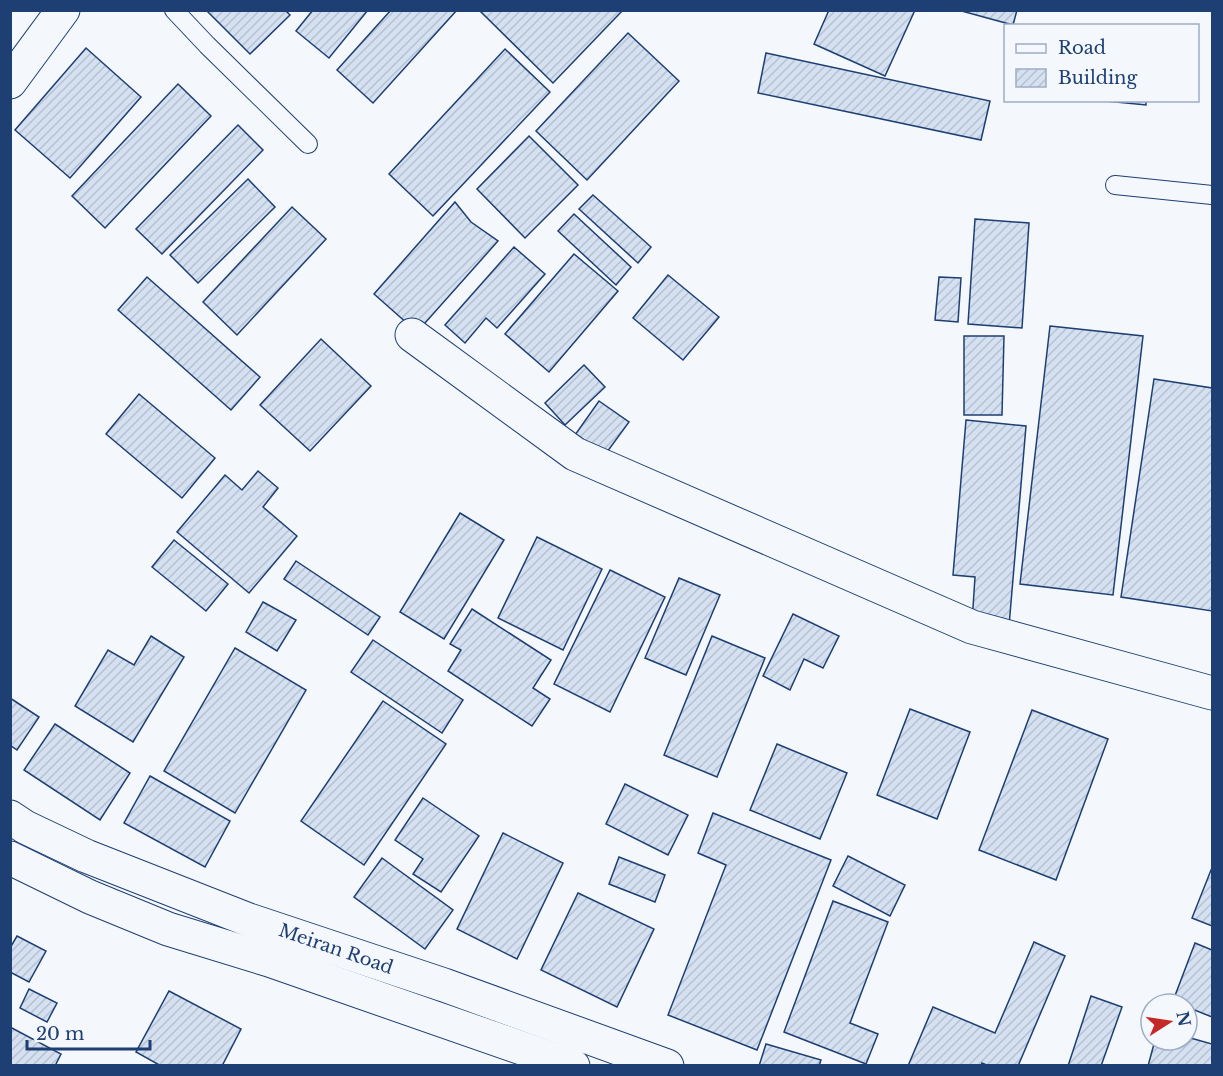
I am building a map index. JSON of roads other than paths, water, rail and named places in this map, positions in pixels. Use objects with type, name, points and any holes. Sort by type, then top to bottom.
[{"type":"main road","points":[[10,82],[63,10]]},
{"type":"main road","points":[[412,335],[575,454],[972,627],[1212,693]]},
{"type":"main road","name":"Meiran Road","points":[[14,839],[90,897],[168,929],[269,960],[569,1065]]},
{"type":"main road","name":"Meiran Road","points":[[14,839],[86,856],[249,920],[667,1065]]},
{"type":"lane","points":[[174,10],[308,144]]},
{"type":"lane","points":[[1115,185],[1212,195]]}]
